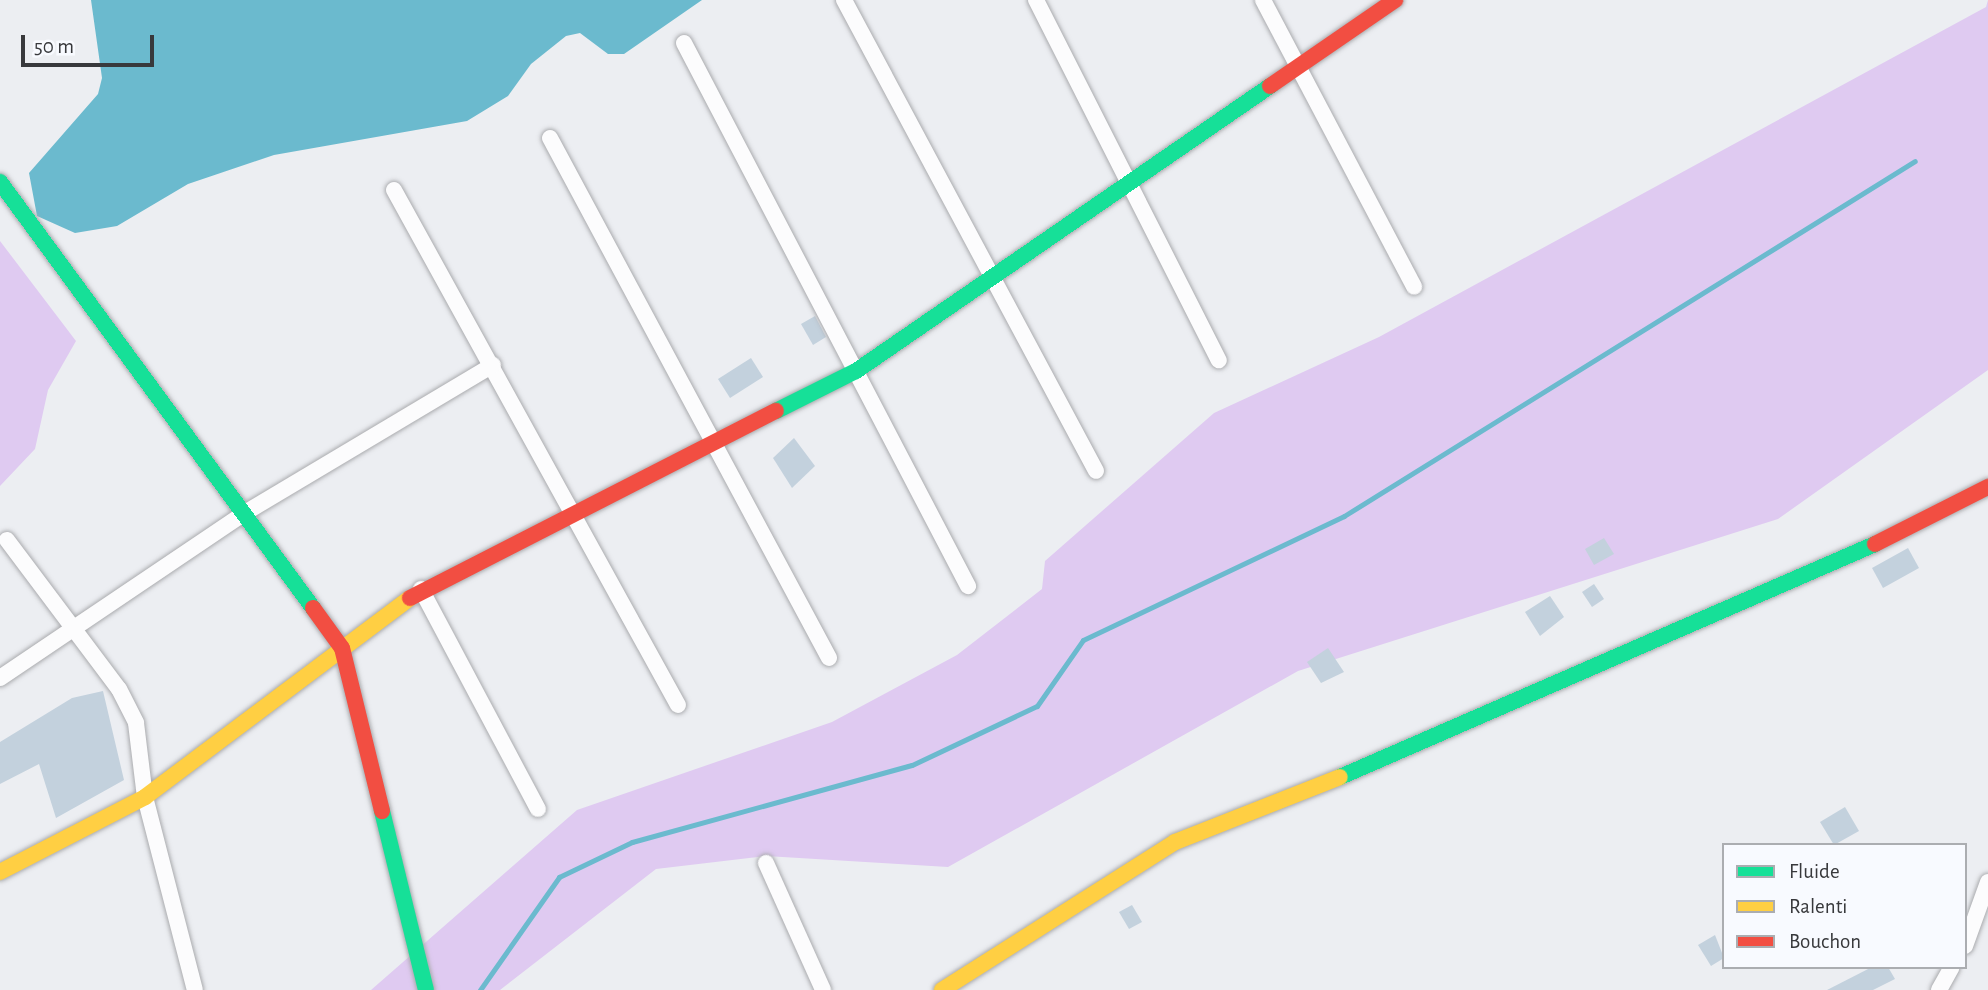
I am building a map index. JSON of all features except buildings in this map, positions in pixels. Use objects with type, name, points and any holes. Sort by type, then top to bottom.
[{"type":"street","points":[[844,0],[1096,471]]},
{"type":"street","points":[[1036,0],[1219,360]]},
{"type":"street","points":[[1263,0],[1414,287]]},
{"type":"street","points":[[0,872],[145,797],[421,589],[713,439],[856,371],[1129,186],[1395,0]]},
{"type":"street","points":[[684,43],[968,586]]},
{"type":"street","points":[[550,138],[830,658]]},
{"type":"street","points":[[0,183],[342,648],[426,990]]},
{"type":"street","points":[[394,190],[576,510],[678,705]]},
{"type":"street","points":[[0,678],[75,630],[243,514],[493,365]]},
{"type":"street","points":[[942,990],[1175,842],[1464,728],[1850,557],[1988,487]]},
{"type":"street","points":[[7,540],[75,630],[136,723],[145,797],[195,990]]},
{"type":"street","points":[[421,589],[538,809]]},
{"type":"street","points":[[766,863],[823,990]]},
{"type":"street","points":[[1967,941],[1987,888]]},
{"type":"street","points":[[1939,990],[1951,969]]},
{"type":"shaded area","points":[[1988,0],[1988,370],[1778,519],[1298,671],[948,867],[766,856],[656,869],[500,990],[371,990],[577,810],[832,722],[957,655],[1042,589],[1045,561],[1214,413],[1379,337],[1986,7]]},
{"type":"shaded area","points":[[0,241],[76,341],[48,390],[35,449],[0,486]]},
{"type":"water","points":[[91,0],[702,0],[624,54],[608,54],[580,33],[566,36],[531,64],[508,96],[467,121],[274,155],[188,184],[117,226],[75,233],[37,216],[29,173],[98,94],[102,78]]},
{"type":"waterway","points":[[480,990],[559,877],[632,842],[912,765],[1037,706],[1083,640],[1344,516],[1915,161]]},
{"type":"traffic: fast","points":[[776,411],[856,371],[1270,86]]},
{"type":"traffic: fast","points":[[0,182],[313,608]]},
{"type":"traffic: fast","points":[[1340,777],[1875,544]]},
{"type":"traffic: fast","points":[[382,811],[426,990]]},
{"type":"traffic: slow","points":[[0,872],[145,797],[410,598]]},
{"type":"traffic: slow","points":[[942,990],[1175,842],[1340,777]]},
{"type":"traffic: jam","points":[[1270,86],[1395,0]]},
{"type":"traffic: jam","points":[[410,598],[776,411]]},
{"type":"traffic: jam","points":[[1875,544],[1988,487]]},
{"type":"traffic: jam","points":[[313,608],[342,648],[382,811]]}]
